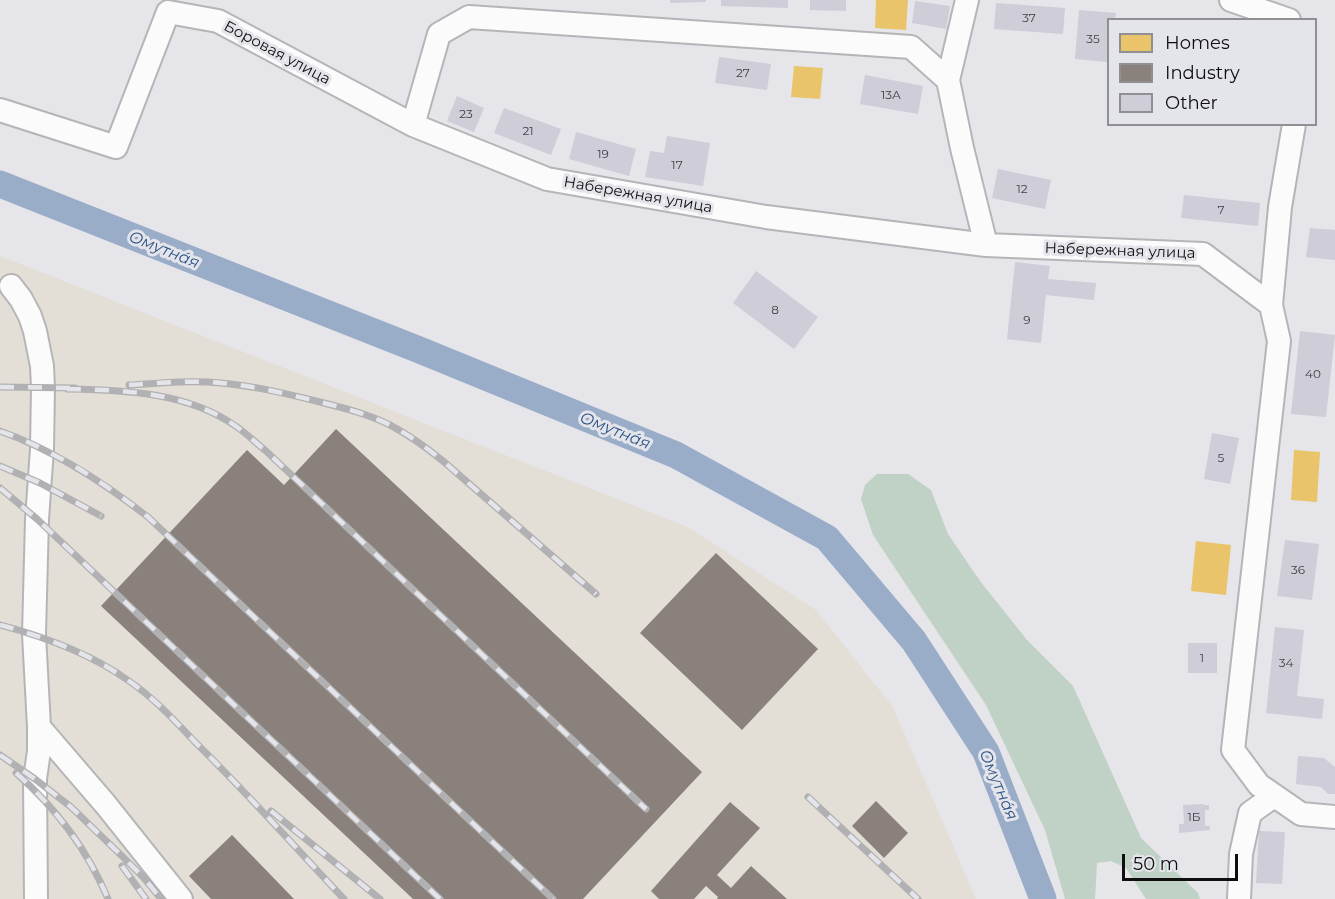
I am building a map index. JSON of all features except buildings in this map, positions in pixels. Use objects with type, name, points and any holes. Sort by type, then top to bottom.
[{"type":"street","points":[[967,0],[948,80],[986,245]]},
{"type":"street","points":[[1232,0],[1283,18]]},
{"type":"street","name":"Боровая улица","points":[[0,110],[116,147],[168,12],[218,21],[413,125]]},
{"type":"street","points":[[413,125],[439,34],[469,17],[912,47],[948,80]]},
{"type":"street","name":"Набережная улица","points":[[413,125],[547,179],[766,217],[986,245],[1203,254],[1271,305]]},
{"type":"street","points":[[1294,126],[1280,207],[1271,305],[1279,341],[1233,750],[1259,785],[1301,814],[1335,817]]},
{"type":"street","points":[[11,286],[30,315],[42,366],[43,388],[34,622],[39,727],[39,751],[35,779],[36,899]]},
{"type":"street","points":[[39,727],[181,899]]},
{"type":"street","points":[[1239,899],[1241,854],[1250,813],[1274,796]]},
{"type":"shaded area","points":[[0,256],[688,527],[816,610],[893,707],[976,899],[0,899]]},
{"type":"green space","points":[[877,474],[908,474],[931,490],[948,534],[980,581],[1027,640],[1073,686],[1141,838],[1198,893],[1200,899],[1146,899],[1126,868],[1111,861],[1097,863],[1095,899],[1065,899],[1045,830],[986,705],[873,535],[861,499],[865,485]]},
{"type":"waterway","name":"Омутна́я","points":[[0,184],[422,351],[676,455],[827,538],[914,641],[986,752],[1043,899]]},
{"type":"railway","points":[[129,385],[198,382],[246,386],[284,393],[365,414],[382,421],[411,437],[443,461],[596,594]]},
{"type":"railway","points":[[0,387],[75,388]]},
{"type":"railway","points":[[67,389],[111,390],[155,395],[198,406],[237,427],[266,451],[646,809]]},
{"type":"railway","points":[[0,431],[59,457],[113,491],[148,517],[553,899]]},
{"type":"railway","points":[[0,466],[40,483],[101,516]]},
{"type":"railway","points":[[0,488],[37,519],[440,899]]},
{"type":"railway","points":[[0,625],[51,641],[83,655],[114,671],[147,695],[234,781],[344,899]]},
{"type":"railway","points":[[0,755],[71,807],[144,878],[161,899]]},
{"type":"railway","points":[[16,773],[31,786],[70,831],[91,864],[108,899]]},
{"type":"railway","points":[[808,797],[918,899]]},
{"type":"railway","points":[[271,811],[380,899]]},
{"type":"railway","points":[[122,866],[146,899]]}]
